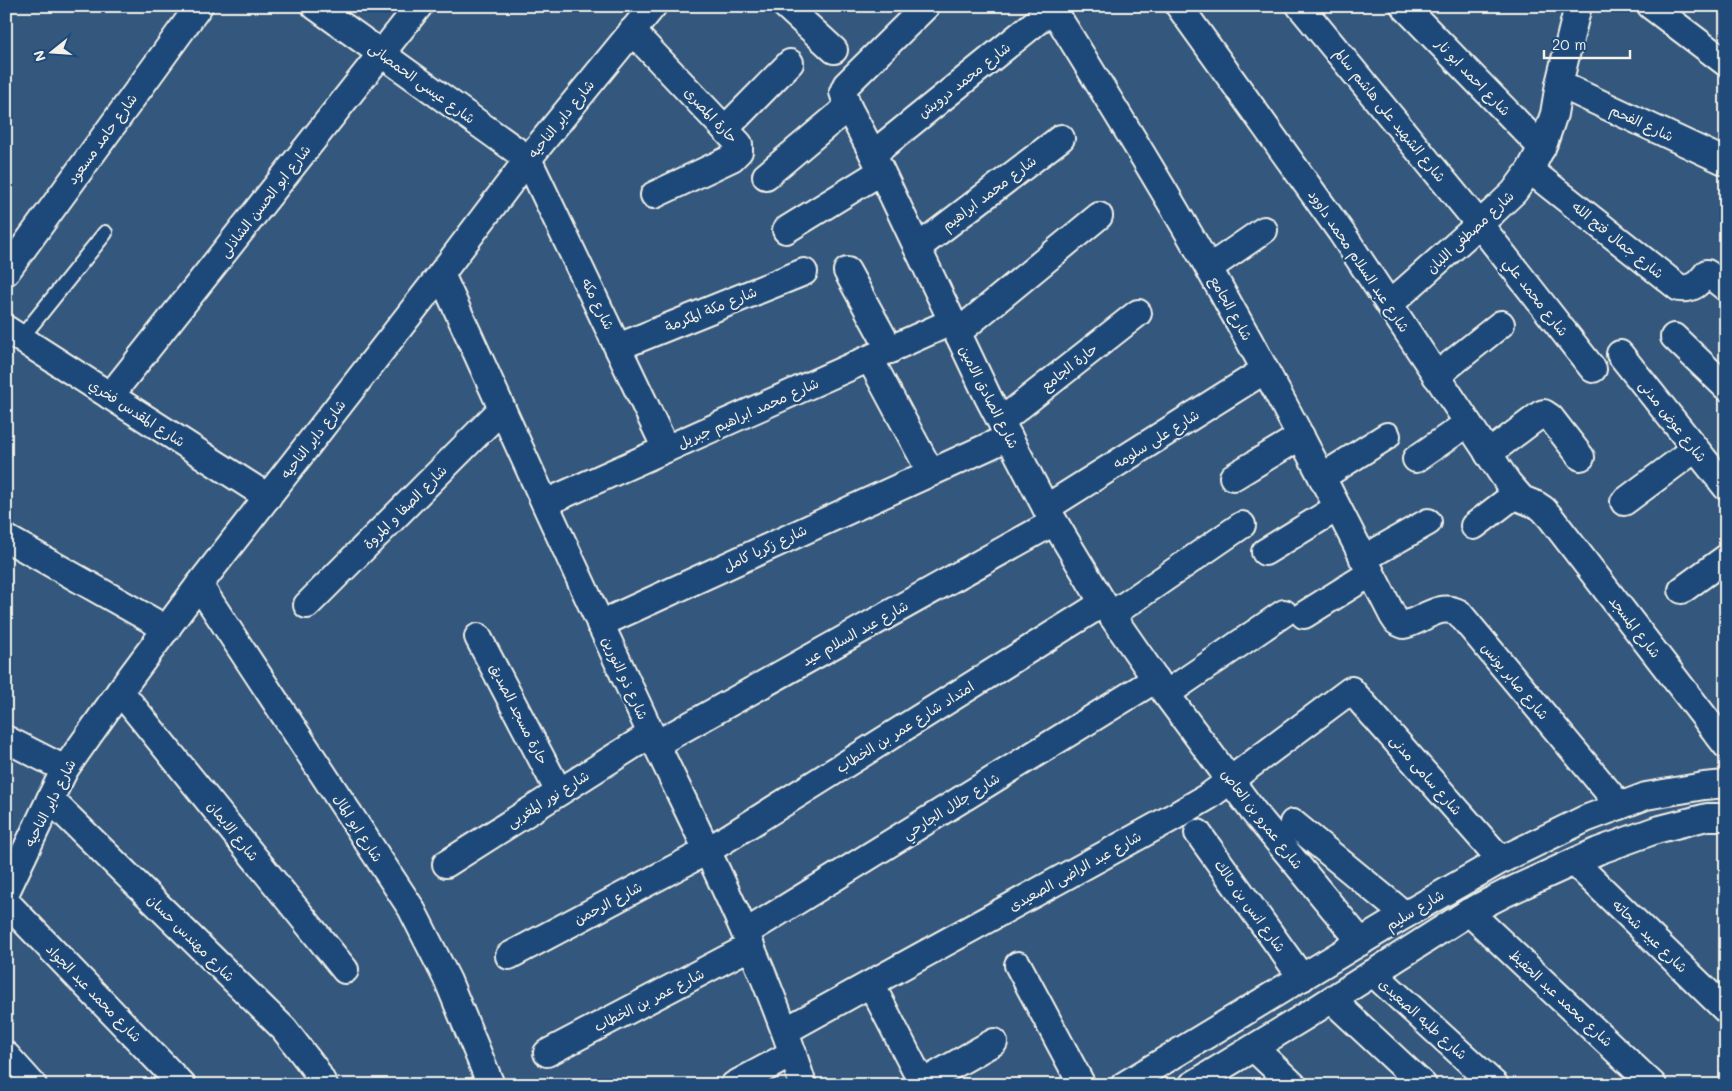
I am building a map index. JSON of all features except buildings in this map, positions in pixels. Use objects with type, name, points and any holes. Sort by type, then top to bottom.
[{"type":"street","name":"شارع حامد مسعود","points":[[6,272],[199,6]]},
{"type":"street","name":"شارع عيسى الحمصانى","points":[[315,6],[528,159]]},
{"type":"street","name":"شارع ابو الحسن الشاذلى","points":[[110,396],[419,6]]},
{"type":"street","name":"شارع داير الناحيه","points":[[6,892],[65,769],[120,691],[199,585],[528,159],[653,6]]},
{"type":"street","points":[[786,6],[834,50]]},
{"type":"street","points":[[766,176],[847,96],[926,6]]},
{"type":"street","name":"شارع عبد السلام محمد داوود","points":[[1179,6],[1335,224],[1516,494],[1543,509]]},
{"type":"street","name":"شارع الشهيد على هاشم سالم","points":[[1300,6],[1480,224]]},
{"type":"street","name":"شارع احمد ابو نار","points":[[1404,6],[1536,159]]},
{"type":"street","name":"شارع مصطفى اللبان","points":[[1390,304],[1514,192],[1536,159],[1554,114],[1559,84],[1578,6]]},
{"type":"street","points":[[1651,6],[1726,63]]},
{"type":"street","name":"شارع محمد درويش","points":[[786,230],[876,163],[1055,8]]},
{"type":"street","name":"شارع الجامع","points":[[1055,8],[1209,268],[1301,436],[1393,616]]},
{"type":"street","name":"حارة المصرى","points":[[632,32],[740,144],[738,151],[732,158],[654,195]]},
{"type":"street","points":[[726,129],[790,63]]},
{"type":"street","name":"شارع الفحم","points":[[1559,84],[1726,162]]},
{"type":"street","name":"شارع الصادق الامين","points":[[847,96],[876,163],[954,328],[1050,515],[1107,609],[1161,686]]},
{"type":"street","name":"شارع محمد ابراهيم","points":[[917,248],[1061,138]]},
{"type":"street","name":"شارع مكه","points":[[528,159],[666,449]]},
{"type":"street","name":"شارع جمال فتح الله","points":[[1536,159],[1678,288],[1691,288],[1699,283],[1716,280]]},
{"type":"street","name":"شارع محمد ابراهيم جبريل","points":[[545,503],[880,354],[954,328],[1100,216]]},
{"type":"street","name":"شارع محمد علي","points":[[1480,224],[1593,370]]},
{"type":"street","points":[[1209,268],[1264,230]]},
{"type":"street","points":[[847,271],[880,354],[931,472]]},
{"type":"street","name":"شارع مكة المكرمة","points":[[618,348],[804,272]]},
{"type":"street","name":"شارع ذو النورين","points":[[441,274],[600,624],[748,940],[789,1042],[803,1085]]},
{"type":"street","name":"حارة الجامع","points":[[1005,429],[1138,313]]},
{"type":"street","points":[[1436,376],[1501,324]]},
{"type":"street","name":"شارع المقدس فخري","points":[[14,334],[268,497]]},
{"type":"street","points":[[1674,337],[1726,387]]},
{"type":"street","name":"شارع عوض مدنى","points":[[1620,354],[1726,487]]},
{"type":"street","name":"شارع على سلومه","points":[[1050,515],[1265,370]]},
{"type":"street","name":"شارع الصفا و المروة","points":[[307,605],[502,409]]},
{"type":"street","points":[[1488,454],[1544,413],[1548,414],[1581,458]]},
{"type":"street","points":[[1416,458],[1468,423]]},
{"type":"street","name":"شارع زكريا كامل","points":[[600,624],[931,472],[1005,429]]},
{"type":"street","points":[[1233,477],[1301,436]]},
{"type":"street","points":[[1322,477],[1388,436]]},
{"type":"street","points":[[1624,502],[1695,449]]},
{"type":"street","points":[[1474,526],[1516,494]]},
{"type":"street","points":[[1265,552],[1337,508]]},
{"type":"street","name":"شارع المسجد","points":[[1543,509],[1726,745]]},
{"type":"street","name":"شارع عبد السلام عيد","points":[[654,739],[1050,515]]},
{"type":"street","name":"شارع جلال الجارحي","points":[[748,940],[1161,686],[1294,614],[1367,566],[1428,522]]},
{"type":"street","name":"امتداد شارع عمر بن الخطاب","points":[[707,851],[1242,525]]},
{"type":"street","points":[[6,538],[167,628]]},
{"type":"street","points":[[1682,590],[1726,558]]},
{"type":"street","name":"شارع ابو المال","points":[[199,585],[411,908],[448,981],[491,1085]]},
{"type":"street","name":"شارع صابر يونس","points":[[1393,616],[1397,622],[1404,625],[1442,608],[1451,609],[1459,613],[1620,806]]},
{"type":"street","name":"حارة مسجد الصديق","points":[[478,636],[559,792]]},
{"type":"street","name":"شارع عمرو بن العاص","points":[[1161,686],[1253,811],[1361,942]]},
{"type":"street","name":"شارع عبد الراضى الصعيدى","points":[[734,1085],[789,1042],[871,984],[1209,796],[1351,690]]},
{"type":"street","name":"شارع سامى مدنى","points":[[1351,690],[1501,860]]},
{"type":"street","name":"شارع الايمان","points":[[120,691],[345,970]]},
{"type":"street","points":[[6,739],[65,769]]},
{"type":"street","name":"شارع نور المغربى","points":[[446,864],[559,792],[654,739]]},
{"type":"street","name":"شارع سليم","points":[[1124,1085],[1405,915],[1501,860],[1585,819],[1646,796],[1726,784]]},
{"type":"street","name":"شارع مهندس حسان","points":[[50,799],[284,1029],[313,1080]]},
{"type":"street","points":[[1192,1085],[1332,1000],[1469,912],[1598,851],[1656,830],[1707,817],[1726,817]]},
{"type":"street","points":[[1293,823],[1405,915]]},
{"type":"street","name":"شارع انس بن مالك","points":[[1198,833],[1302,978]]},
{"type":"street","name":"شارع الرحمن","points":[[510,956],[707,851]]},
{"type":"street","name":"شارع عبيد شحاته","points":[[1574,862],[1726,1010]]},
{"type":"street","name":"شارع محمد عبد الجواد","points":[[6,902],[182,1085]]},
{"type":"street","name":"شارع محمد عبد الحفيظ","points":[[1469,912],[1653,1085]]},
{"type":"street","name":"شارع عمر بن الخطاب","points":[[547,1053],[748,940]]},
{"type":"street","points":[[1018,965],[1082,1085]]},
{"type":"street","name":"شارع طلبه الصعيدى","points":[[1373,973],[1495,1085]]},
{"type":"street","points":[[871,984],[923,1084],[994,1042]]},
{"type":"street","points":[[1332,1000],[1422,1085]]},
{"type":"street","points":[[1254,1048],[1294,1085]]},
{"type":"street","points":[[6,1055],[33,1085]]},
{"type":"lane","points":[[14,334],[105,233]]}]
